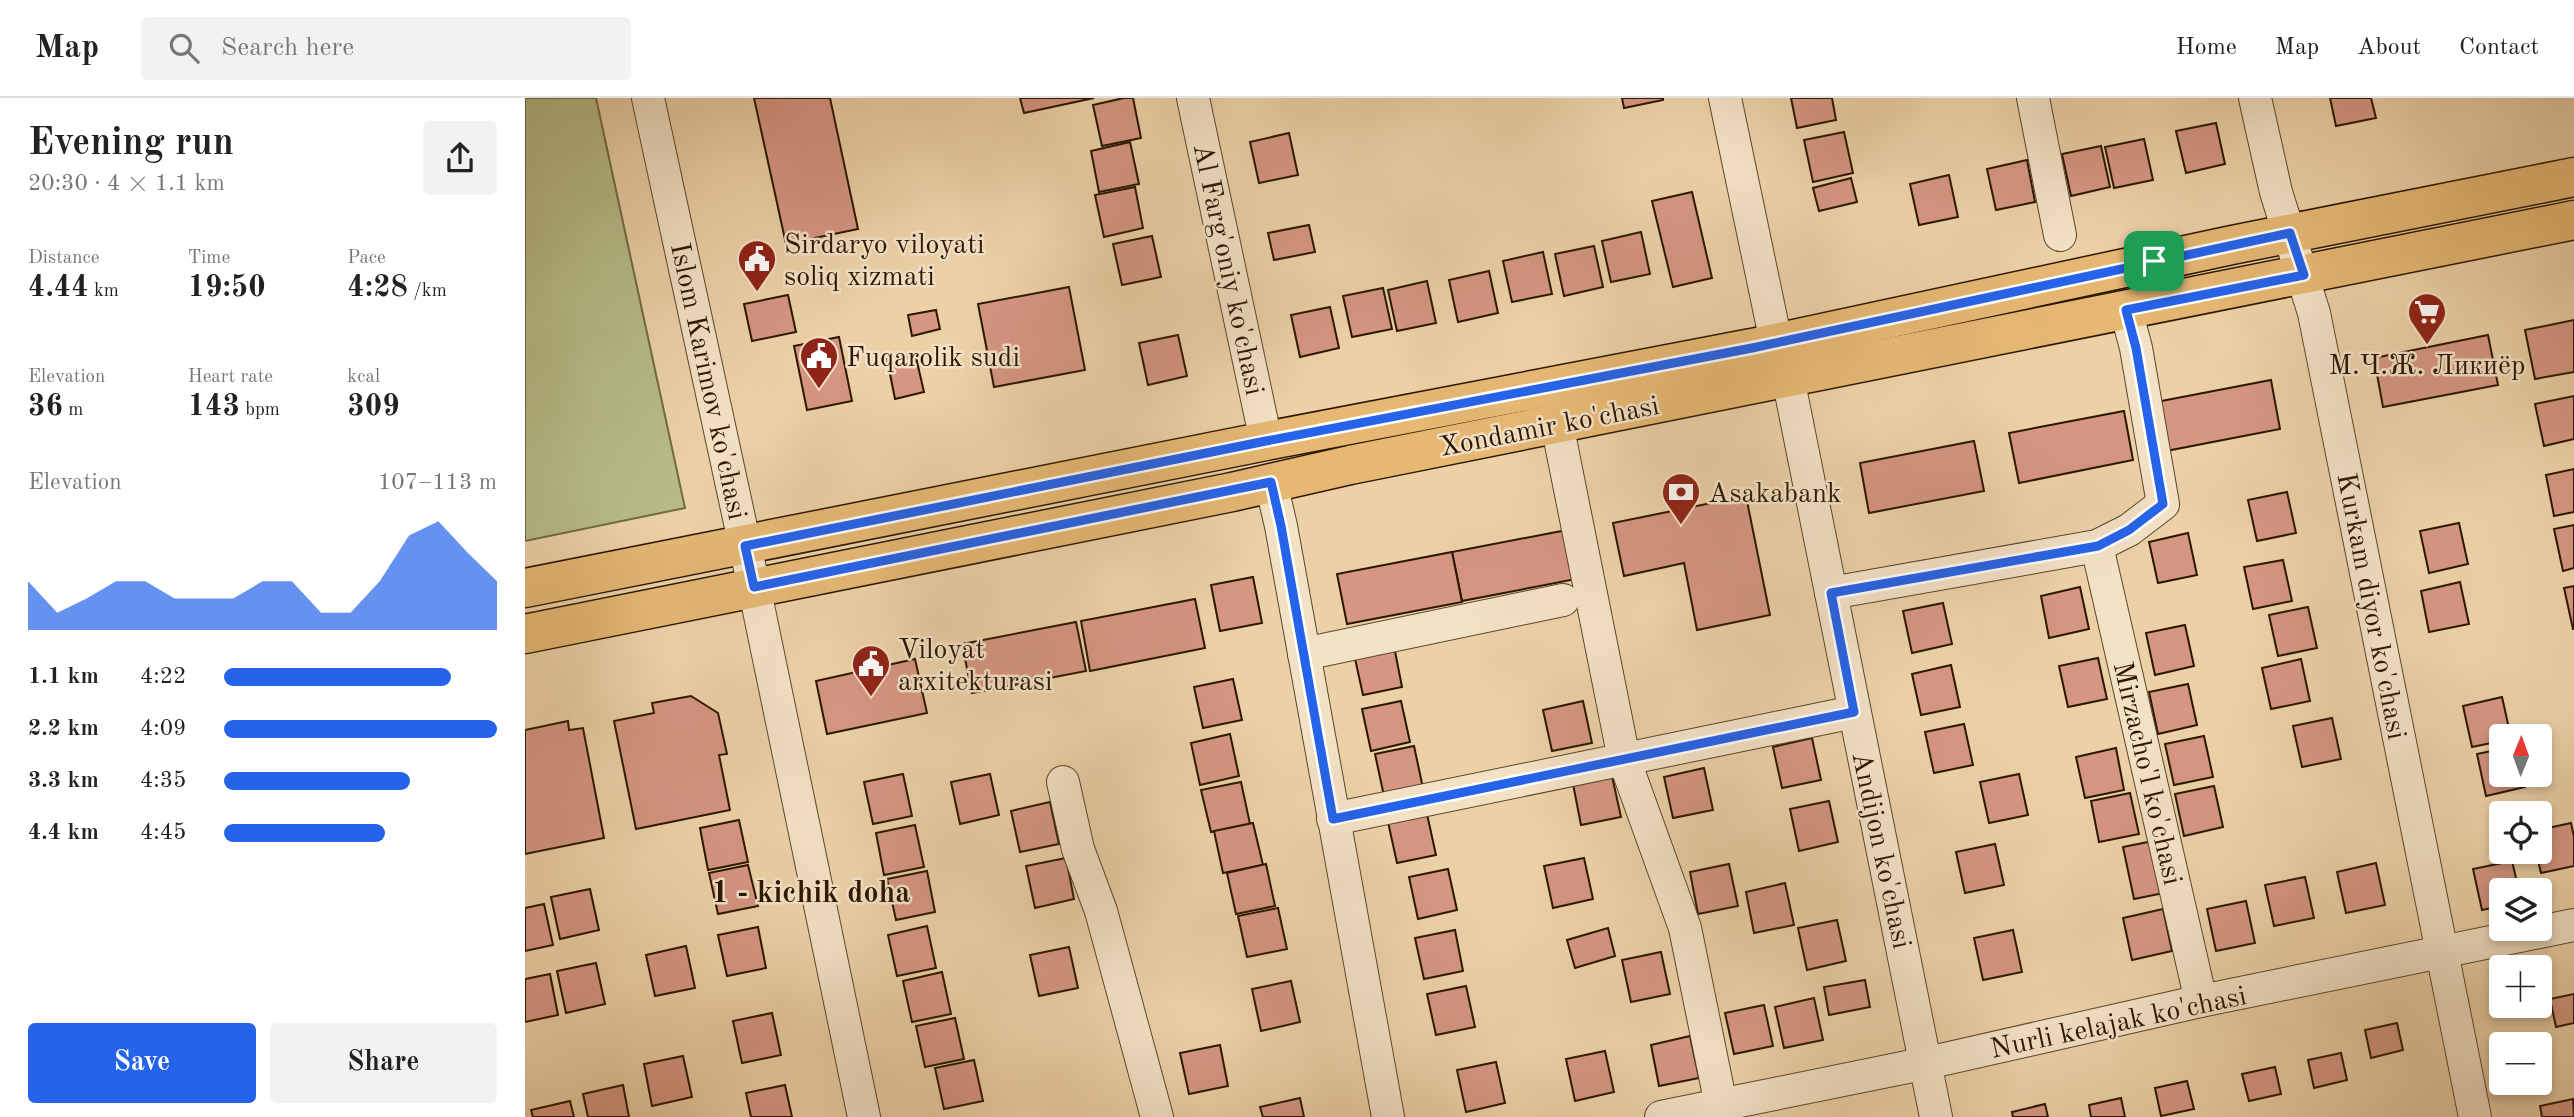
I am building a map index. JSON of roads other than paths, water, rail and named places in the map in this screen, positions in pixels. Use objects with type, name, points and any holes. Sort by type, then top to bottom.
[{"type":"main road","name":"Xondamir ko'chasi","points":[[525,588],[1776,342],[2290,233],[2574,177]]},
{"type":"main road","name":"Xondamir ko'chasi","points":[[525,634],[2574,220]]},
{"type":"street","name":"Islom Karimov ko'chasi","points":[[648,98],[754,587],[864,1117]]},
{"type":"street","name":"Al Farg'oniy ko'chasi","points":[[1193,98],[1266,441]]},
{"type":"street","points":[[1725,98],[1776,342]]},
{"type":"street","points":[[2033,98],[2060,235]]},
{"type":"street","name":"Kurkam diyor ko'chasi","points":[[2255,98],[2276,192],[2304,275],[2317,327],[2475,1117]]},
{"type":"street","points":[[1831,593],[2098,546],[2129,530],[2163,504],[2136,348],[2126,310]]},
{"type":"street","name":"Andijon ko'chasi","points":[[1789,378],[1936,1117]]},
{"type":"street","points":[[1557,424],[1624,759],[1685,928],[1721,1105]]},
{"type":"street","points":[[1271,482],[1388,1117]]},
{"type":"street","name":"Mirzacho'l ko'chasi","points":[[2098,546],[2201,1001]]},
{"type":"street","points":[[1304,654],[1563,600]]},
{"type":"street","points":[[1333,819],[1854,712]]},
{"type":"street","points":[[1063,782],[1078,849],[1101,911],[1157,1117]]},
{"type":"street","name":"Nurli kelajak ko'chasi","points":[[1661,1117],[1927,1063],[2201,1001],[2574,925]]},
{"type":"place","name":"Sirdaryo viloyati soliq xizmati","points":[[757,293]]},
{"type":"place","name":"М.Ч.Ж. Ликиёр","points":[[2427,346]]},
{"type":"place","name":"Fuqarolik sudi","points":[[819,390]]},
{"type":"place","name":"Asakabank","points":[[1681,526]]},
{"type":"place","name":"Viloyat arxitekturasi","points":[[871,698]]},
{"type":"district","name":"1 - kichik doha","points":[[811,892]]}]
